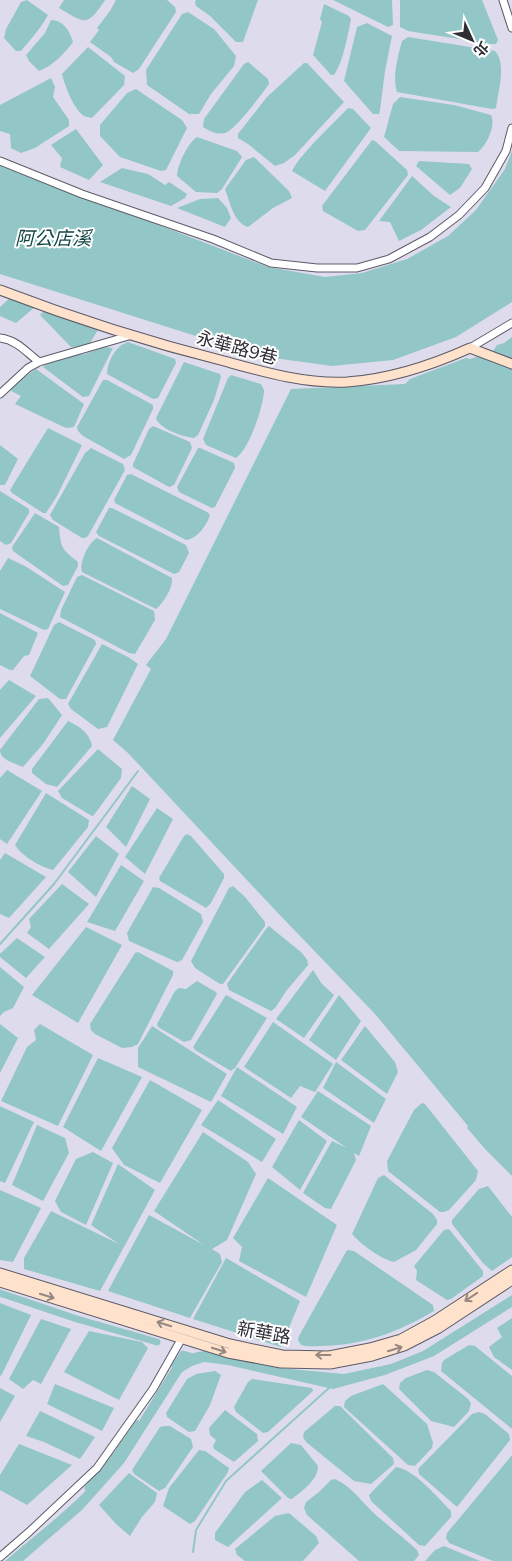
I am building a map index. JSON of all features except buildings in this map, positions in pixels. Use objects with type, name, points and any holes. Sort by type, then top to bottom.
[{"type":"street","points":[[504,0],[512,28]]},
{"type":"street","points":[[0,161],[82,194],[213,239],[271,263],[317,268],[357,268],[389,259],[430,237],[459,215],[485,188],[506,151],[512,128]]},
{"type":"street","name":"永華路9巷","points":[[0,290],[47,308],[132,335],[295,379],[346,382],[378,378],[415,370],[470,348],[512,322]]},
{"type":"street","points":[[0,394],[23,373],[39,362],[132,335]]},
{"type":"street","points":[[0,338],[10,339],[17,343],[39,362]]},
{"type":"street","points":[[470,348],[512,364]]},
{"type":"street","name":"新華路","points":[[0,1273],[230,1344],[282,1355],[329,1356],[370,1348],[401,1339],[434,1321],[512,1270]]},
{"type":"street","name":"新華路","points":[[0,1282],[228,1353],[281,1363],[330,1364],[372,1356],[404,1346],[439,1328],[512,1280]]},
{"type":"street","points":[[0,1557],[97,1468],[153,1389],[182,1338]]},
{"type":"water","points":[[27,0],[48,15],[21,51],[16,51],[4,38],[6,29],[21,2]]},
{"type":"water","points":[[64,0],[105,0],[90,19],[81,20],[59,8]]},
{"type":"water","points":[[116,0],[167,0],[175,7],[176,12],[139,69],[133,73],[114,62],[111,57],[90,42]]},
{"type":"water","points":[[196,0],[258,0],[243,42],[236,42],[210,16],[196,6]]},
{"type":"water","points":[[333,0],[392,0],[393,25],[388,27]]},
{"type":"water","points":[[400,0],[482,0],[498,40],[496,44],[491,44],[408,31],[400,27]]},
{"type":"water","points":[[324,4],[349,16],[351,19],[343,56],[334,75],[331,75],[313,55],[322,22],[320,19]]},
{"type":"water","points":[[188,12],[214,29],[236,56],[234,66],[211,94],[199,114],[189,114],[147,85],[146,70],[182,14]]},
{"type":"water","points":[[51,20],[59,22],[65,27],[73,42],[58,59],[39,71],[26,55],[45,33]]},
{"type":"water","points":[[367,23],[392,36],[379,114],[373,114],[344,81],[357,27]]},
{"type":"water","points":[[408,37],[495,51],[499,57],[501,71],[496,108],[492,109],[397,92],[395,73],[397,60],[402,41]]},
{"type":"water","points":[[88,47],[125,76],[124,85],[92,118],[84,116],[76,108],[62,74]]},
{"type":"water","points":[[248,62],[268,79],[269,84],[248,111],[225,133],[213,132],[203,127],[204,119],[244,64]]},
{"type":"water","points":[[304,63],[307,63],[344,102],[295,155],[284,163],[275,166],[238,138],[238,134],[267,97]]},
{"type":"water","points":[[51,78],[55,87],[53,97],[69,120],[69,126],[35,148],[21,153],[11,148],[10,134],[0,131],[0,105]]},
{"type":"water","points":[[136,89],[182,120],[187,128],[166,170],[161,171],[120,157],[100,136],[100,125],[127,93]]},
{"type":"water","points":[[400,97],[454,105],[491,115],[490,135],[485,145],[478,152],[399,151],[384,137],[393,104]]},
{"type":"water","points":[[348,108],[353,109],[371,128],[325,191],[292,171],[310,147]]},
{"type":"water","points":[[76,129],[103,165],[89,180],[60,167],[62,158],[51,145]]},
{"type":"water","points":[[197,137],[237,151],[242,157],[222,189],[217,193],[196,192],[177,176],[184,155],[190,144]]},
{"type":"water","points":[[372,140],[407,170],[408,175],[365,230],[358,231],[323,211],[322,206]]},
{"type":"water","name":"阿公店溪","points":[[512,151],[512,302],[456,337],[393,360],[332,366],[259,356],[0,274],[0,162],[268,267],[325,277],[362,273],[407,259],[448,236],[476,210],[505,169]]},
{"type":"water","points":[[254,157],[289,191],[292,198],[273,208],[248,227],[235,216],[225,189],[246,160]]},
{"type":"water","points":[[419,161],[469,164],[472,169],[460,188],[450,195],[416,166]]},
{"type":"water","points":[[122,168],[148,174],[165,185],[169,182],[187,194],[185,198],[171,206],[100,182]]},
{"type":"water","points":[[412,176],[434,196],[451,207],[421,230],[399,241],[390,222],[379,221]]},
{"type":"water","points":[[218,198],[227,208],[231,218],[225,227],[177,208],[200,199]]},
{"type":"water","points":[[11,297],[35,307],[16,323],[0,316],[0,307]]},
{"type":"water","points":[[47,308],[98,330],[88,346],[71,347],[40,315]]},
{"type":"water","points":[[512,337],[512,1176],[467,1128],[468,1126],[375,1014],[128,753],[113,740],[151,669],[146,665],[166,639],[291,389],[405,384],[410,379],[466,358],[470,359],[493,351],[497,345],[504,343]]},
{"type":"water","points":[[128,342],[175,359],[176,363],[158,398],[153,399],[107,374],[109,364],[116,350]]},
{"type":"water","points":[[105,347],[113,348],[89,396],[83,397],[43,367],[58,359],[85,354]]},
{"type":"water","points":[[184,362],[220,374],[221,377],[214,400],[198,435],[194,438],[167,429],[156,418]]},
{"type":"water","points":[[36,369],[84,404],[74,427],[66,428],[15,404],[21,396],[11,391],[14,384]]},
{"type":"water","points":[[231,375],[261,384],[264,390],[251,437],[236,458],[206,445],[203,439],[228,378]]},
{"type":"water","points":[[103,380],[107,380],[153,405],[153,409],[131,455],[124,459],[83,436],[78,431],[77,427]]},
{"type":"water","points":[[153,426],[190,442],[192,448],[174,485],[169,487],[133,467],[149,429]]},
{"type":"water","points":[[48,428],[82,445],[57,496],[46,513],[43,513],[10,490]]},
{"type":"water","points":[[0,445],[18,459],[5,485],[0,485]]},
{"type":"water","points":[[91,448],[123,464],[125,470],[88,536],[82,538],[53,520],[50,515],[85,453]]},
{"type":"water","points":[[198,448],[234,463],[235,468],[215,507],[212,508],[179,492],[177,487]]},
{"type":"water","points":[[131,474],[207,512],[210,515],[207,523],[198,534],[186,540],[115,503],[114,500],[127,475]]},
{"type":"water","points":[[0,491],[29,509],[29,513],[11,543],[6,545],[0,541]]},
{"type":"water","points":[[109,508],[186,545],[189,553],[179,572],[174,574],[99,536],[96,532]]},
{"type":"water","points":[[35,513],[59,527],[60,540],[63,547],[78,562],[78,566],[68,585],[63,586],[13,551],[12,547]]},
{"type":"water","points":[[97,538],[172,578],[167,595],[156,609],[82,572],[81,568],[85,554],[90,544]]},
{"type":"water","points":[[8,558],[25,566],[65,592],[48,629],[44,630],[0,609],[0,571]]},
{"type":"water","points":[[82,575],[154,611],[155,620],[135,654],[129,653],[60,617],[61,610],[77,577]]},
{"type":"water","points":[[0,613],[38,633],[29,655],[24,656],[13,670],[0,665]]},
{"type":"water","points":[[59,622],[95,640],[96,644],[66,699],[60,699],[30,676],[54,625]]},
{"type":"water","points":[[102,644],[138,664],[107,727],[98,729],[71,709],[68,704]]},
{"type":"water","points":[[9,680],[36,696],[0,738],[0,690]]},
{"type":"water","points":[[48,698],[62,715],[43,744],[23,767],[5,759],[0,750],[39,699]]},
{"type":"water","points":[[68,721],[84,731],[89,737],[92,746],[57,787],[46,784],[32,773],[32,769]]},
{"type":"water","points":[[98,749],[122,769],[121,778],[92,816],[62,798],[58,791]]},
{"type":"water","points":[[7,770],[42,791],[7,844],[0,839],[0,778]]},
{"type":"water","points":[[132,786],[150,799],[126,847],[106,827]]},
{"type":"water","points":[[46,793],[89,820],[88,827],[53,870],[32,860],[15,845]]},
{"type":"water","points":[[157,808],[173,819],[145,874],[125,857]]},
{"type":"water","points":[[187,834],[191,836],[224,874],[224,878],[211,903],[206,908],[160,881],[159,878]]},
{"type":"water","points":[[96,836],[119,854],[96,897],[68,872]]},
{"type":"water","points":[[5,853],[46,877],[9,918],[0,914],[0,860]]},
{"type":"water","points":[[121,865],[144,881],[115,931],[87,922]]},
{"type":"water","points":[[62,884],[89,904],[49,949],[27,933],[31,927],[29,919]]},
{"type":"water","points":[[233,886],[245,897],[265,922],[265,926],[223,984],[220,984],[195,968],[191,961],[229,888]]},
{"type":"water","points":[[153,887],[159,888],[201,914],[203,922],[182,960],[177,962],[129,941],[127,933]]},
{"type":"water","points":[[269,926],[302,953],[309,964],[271,1011],[229,990],[227,984]]},
{"type":"water","points":[[86,927],[122,945],[78,1023],[32,995]]},
{"type":"water","points":[[17,938],[45,957],[26,978],[0,957],[0,954]]},
{"type":"water","points":[[138,952],[173,971],[173,975],[138,1044],[122,1048],[95,1034],[91,1030],[90,1024],[135,953]]},
{"type":"water","points":[[0,967],[24,987],[13,1008],[0,1016]]},
{"type":"water","points":[[313,970],[322,984],[334,995],[304,1038],[276,1019]]},
{"type":"water","points":[[197,981],[217,994],[191,1040],[184,1042],[158,1027],[157,1024],[175,991],[179,988],[186,989]]},
{"type":"water","points":[[226,995],[267,1018],[235,1068],[231,1071],[193,1047]]},
{"type":"water","points":[[339,995],[361,1021],[336,1060],[309,1040]]},
{"type":"water","points":[[273,1022],[333,1064],[315,1092],[300,1086],[291,1098],[244,1067]]},
{"type":"water","points":[[0,1024],[18,1038],[0,1073]]},
{"type":"water","points":[[40,1024],[93,1055],[58,1126],[1,1101],[27,1047],[36,1040],[34,1030]]},
{"type":"water","points":[[152,1026],[227,1074],[211,1102],[138,1067],[138,1048]]},
{"type":"water","points":[[365,1026],[395,1062],[398,1072],[387,1094],[341,1060]]},
{"type":"water","points":[[98,1058],[142,1077],[101,1151],[63,1127]]},
{"type":"water","points":[[336,1062],[386,1099],[374,1123],[323,1088]]},
{"type":"water","points":[[237,1067],[297,1107],[283,1134],[221,1096]]},
{"type":"water","points":[[150,1080],[202,1110],[160,1183],[124,1165],[112,1148]]},
{"type":"water","points":[[318,1091],[371,1126],[359,1156],[354,1153],[356,1160],[331,1209],[325,1208],[303,1193],[332,1141],[347,1148],[301,1117]]},
{"type":"water","points":[[218,1100],[276,1139],[262,1162],[201,1125]]},
{"type":"water","points":[[422,1103],[425,1104],[478,1171],[476,1180],[449,1210],[444,1212],[440,1212],[388,1171],[387,1161],[414,1110]]},
{"type":"water","points":[[0,1106],[34,1122],[5,1183],[0,1181]]},
{"type":"water","points":[[299,1120],[327,1141],[300,1190],[272,1167]]},
{"type":"water","points":[[37,1125],[65,1138],[69,1153],[43,1201],[12,1185]]},
{"type":"water","points":[[203,1132],[248,1162],[256,1174],[227,1240],[212,1249],[220,1254],[222,1262],[190,1318],[108,1291],[149,1215],[204,1245],[154,1211]]},
{"type":"water","points":[[93,1152],[113,1163],[86,1225],[61,1212],[55,1201],[76,1159]]},
{"type":"water","points":[[118,1164],[155,1190],[100,1291],[24,1269],[24,1258],[51,1211],[119,1244],[91,1225]]},
{"type":"water","points":[[384,1175],[433,1214],[437,1220],[437,1224],[416,1250],[394,1262],[372,1251],[352,1234],[378,1178]]},
{"type":"water","points":[[268,1178],[337,1225],[306,1297],[239,1261],[242,1247],[233,1238]]},
{"type":"water","points":[[488,1186],[512,1217],[512,1257],[492,1271],[483,1263],[452,1224],[452,1220],[479,1189]]},
{"type":"water","points":[[0,1190],[41,1208],[13,1262],[0,1260]]},
{"type":"water","points":[[449,1229],[483,1271],[483,1276],[447,1300],[416,1280],[417,1271],[414,1266],[444,1230]]},
{"type":"water","points":[[347,1250],[354,1251],[433,1305],[434,1311],[393,1331],[365,1340],[335,1345],[301,1345],[298,1340],[299,1336]]},
{"type":"water","points":[[226,1258],[300,1301],[281,1347],[193,1319]]},
{"type":"water","points":[[512,1295],[512,1307],[434,1356],[385,1375],[333,1389],[228,1365],[204,1362],[192,1366],[182,1372],[124,1463],[82,1510],[23,1561],[5,1561],[66,1510],[108,1467],[120,1452],[171,1369],[180,1359],[197,1352],[206,1351],[280,1368],[344,1374],[391,1364],[423,1351]]},
{"type":"water","points":[[0,1303],[31,1315],[1,1376],[0,1375]]},
{"type":"water","points":[[512,1318],[512,1370],[494,1357],[489,1347],[502,1337],[497,1328]]},
{"type":"water","points":[[41,1319],[71,1329],[41,1384],[33,1380],[23,1389],[9,1379]]},
{"type":"water","points":[[89,1331],[142,1342],[148,1348],[119,1400],[64,1372]]},
{"type":"water","points":[[469,1345],[475,1346],[512,1376],[512,1429],[441,1371],[444,1360]]},
{"type":"water","points":[[427,1370],[434,1372],[471,1403],[469,1411],[454,1427],[431,1421],[399,1389],[400,1383],[406,1378]]},
{"type":"water","points":[[215,1371],[221,1375],[210,1405],[195,1431],[189,1432],[167,1417],[166,1413],[187,1379],[196,1374]]},
{"type":"water","points":[[252,1379],[312,1388],[313,1391],[268,1432],[263,1433],[236,1412],[234,1407],[248,1382]]},
{"type":"water","points":[[55,1384],[114,1408],[102,1431],[47,1404]]},
{"type":"water","points":[[383,1384],[427,1424],[433,1443],[432,1448],[415,1466],[408,1465],[344,1407],[345,1401],[351,1396]]},
{"type":"water","points":[[0,1388],[15,1396],[0,1422]]},
{"type":"water","points":[[335,1406],[340,1406],[393,1458],[394,1464],[371,1484],[354,1481],[306,1442],[303,1437],[304,1432]]},
{"type":"water","points":[[225,1410],[257,1434],[258,1441],[234,1462],[214,1449],[213,1446],[216,1440],[210,1435],[209,1428]]},
{"type":"water","points":[[40,1411],[95,1437],[80,1459],[44,1442],[26,1436]]},
{"type":"water","points":[[479,1412],[485,1414],[509,1434],[510,1440],[457,1507],[419,1474],[418,1469],[472,1414]]},
{"type":"water","points":[[170,1426],[191,1439],[193,1447],[165,1488],[159,1491],[134,1474],[132,1470],[160,1427]]},
{"type":"water","points":[[291,1443],[301,1445],[318,1466],[315,1476],[305,1489],[292,1499],[288,1498],[261,1471]]},
{"type":"water","points":[[19,1444],[72,1465],[27,1505],[0,1490],[0,1475]]},
{"type":"water","points":[[199,1450],[205,1451],[229,1468],[195,1521],[190,1524],[163,1506],[169,1488]]},
{"type":"water","points":[[512,1455],[512,1561],[493,1561],[449,1543],[446,1538],[447,1533]]},
{"type":"water","points":[[396,1467],[418,1478],[451,1511],[451,1517],[425,1546],[419,1545],[371,1501],[369,1495]]},
{"type":"water","points":[[129,1473],[157,1493],[155,1502],[142,1517],[130,1536],[99,1505]]},
{"type":"water","points":[[335,1479],[353,1491],[377,1516],[417,1550],[419,1555],[414,1561],[359,1561],[307,1515],[304,1508],[306,1502],[331,1480]]},
{"type":"water","points":[[262,1480],[282,1498],[228,1547],[215,1540],[215,1533],[245,1492]]},
{"type":"water","points":[[289,1513],[316,1536],[319,1543],[303,1561],[245,1561],[237,1555],[235,1549],[275,1516]]},
{"type":"water","points":[[444,1546],[480,1561],[425,1561],[435,1550]]},
{"type":"waterway","points":[[0,944],[54,884],[138,771]]},
{"type":"waterway","points":[[0,1293],[77,1319],[157,1342]]},
{"type":"waterway","points":[[175,1366],[183,1354],[197,1358]]},
{"type":"waterway","points":[[193,1552],[196,1530],[226,1481],[330,1387]]},
{"type":"waterway","points":[[88,1488],[116,1455],[138,1424]]}]
